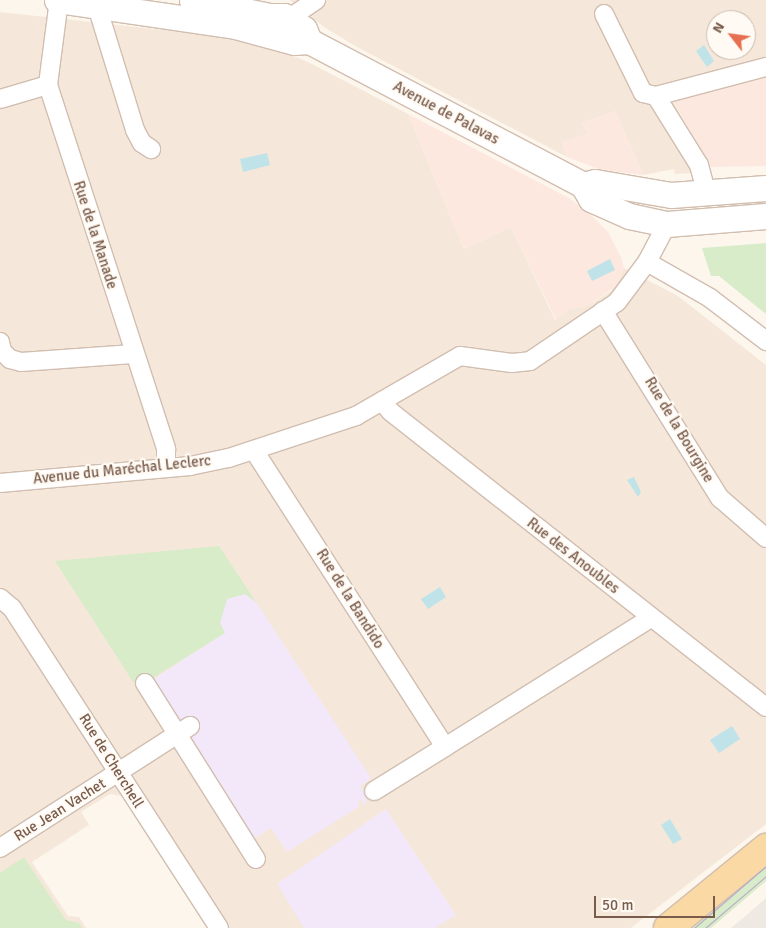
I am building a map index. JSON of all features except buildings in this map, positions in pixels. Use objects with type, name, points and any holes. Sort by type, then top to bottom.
[{"type":"main road","name":"Avenue de Palavas","points":[[58,0],[101,2],[136,13],[236,8],[294,42],[310,41],[583,185],[592,199],[612,210],[667,224],[766,216]]},
{"type":"main road","name":"Avenue de Palavas","points":[[192,0],[269,16],[283,12],[304,29],[310,41]]},
{"type":"main road","points":[[583,185],[595,182],[670,194],[704,187],[766,188]]},
{"type":"main road","points":[[667,224],[670,194]]},
{"type":"main road","points":[[668,928],[766,848]]},
{"type":"street","name":"Rue de la Manade","points":[[58,0],[48,85],[166,449],[166,467]]},
{"type":"street","points":[[283,12],[297,13],[316,0]]},
{"type":"street","points":[[101,2],[135,130],[142,143],[152,149]]},
{"type":"street","points":[[604,14],[643,93],[656,96],[766,67]]},
{"type":"street","points":[[0,99],[48,85]]},
{"type":"street","points":[[656,96],[699,165],[704,187]]},
{"type":"street","name":"Avenue du Maréchal Leclerc","points":[[0,483],[190,466],[255,452],[356,416],[442,364],[460,356],[512,363],[530,362],[622,297],[647,262],[667,224]]},
{"type":"street","points":[[647,262],[710,298],[766,341]]},
{"type":"street","name":"Rue de la Bourgine","points":[[604,311],[720,498],[766,538]]},
{"type":"street","points":[[0,342],[2,351],[10,359],[21,362],[134,354]]},
{"type":"street","name":"Rue des Anoubles","points":[[382,401],[390,412],[766,707]]},
{"type":"street","name":"Rue de la Bandido","points":[[255,452],[445,747]]},
{"type":"street","name":"Rue de Cherchell","points":[[0,598],[12,608],[219,928]]},
{"type":"street","points":[[374,791],[651,618]]},
{"type":"street","points":[[145,683],[183,730],[256,859]]},
{"type":"street","name":"Rue Jean Vachet","points":[[0,848],[183,730]]},
{"type":"shaded area","points":[[290,0],[766,0],[766,72],[670,96],[712,172],[675,174],[674,169],[643,175],[615,111],[582,123],[588,134],[562,142],[567,157],[357,47],[324,27]]},
{"type":"shaded area","points":[[0,12],[227,37],[275,48],[310,63],[408,114],[464,249],[511,227],[555,320],[570,309],[589,305],[611,291],[624,268],[678,296],[766,365],[766,824],[631,928],[207,928],[122,796],[110,794],[81,812],[89,825],[32,862],[68,916],[79,917],[86,928],[0,928]]},
{"type":"shaded area","points":[[766,72],[766,166],[711,167],[670,96]]},
{"type":"shaded area","points":[[615,111],[643,175],[602,170],[567,157],[562,142],[588,134],[582,123]]},
{"type":"shaded area","points":[[408,114],[569,198],[592,216],[608,232],[621,257],[624,268],[616,286],[589,305],[570,309],[556,320],[511,227],[464,249]]},
{"type":"shaded area","points":[[245,594],[256,602],[371,778],[360,787],[366,795],[367,801],[364,805],[361,799],[358,802],[360,806],[287,852],[271,828],[252,840],[154,679],[224,633],[220,623],[227,599]]},
{"type":"shaded area","points":[[386,809],[456,915],[435,928],[304,928],[277,884]]},
{"type":"shaded area","points":[[766,898],[766,928],[731,928],[749,913]]},
{"type":"green space","points":[[766,243],[766,314],[719,276],[711,276],[702,248]]},
{"type":"green space","points":[[219,546],[256,602],[245,594],[227,599],[220,623],[225,633],[137,688],[55,561]]},
{"type":"green space","points":[[24,857],[66,920],[79,923],[82,928],[0,928],[0,873]]},
{"type":"green space","points":[[766,860],[766,881],[711,928],[680,928]]},
{"type":"water","points":[[704,45],[706,48],[706,60],[714,61],[707,67],[696,51]]},
{"type":"water","points":[[267,153],[270,165],[243,172],[240,159]]},
{"type":"water","points":[[610,259],[615,270],[592,281],[587,271]]},
{"type":"water","points":[[634,477],[641,492],[638,497],[627,480]]},
{"type":"water","points":[[440,587],[446,597],[428,609],[421,599]]},
{"type":"water","points":[[732,726],[740,739],[719,753],[710,740]]},
{"type":"water","points":[[670,819],[682,839],[673,844],[661,825]]},
{"type":"tram line","points":[[694,928],[766,866]]},
{"type":"tram line","points":[[705,928],[766,876]]}]
